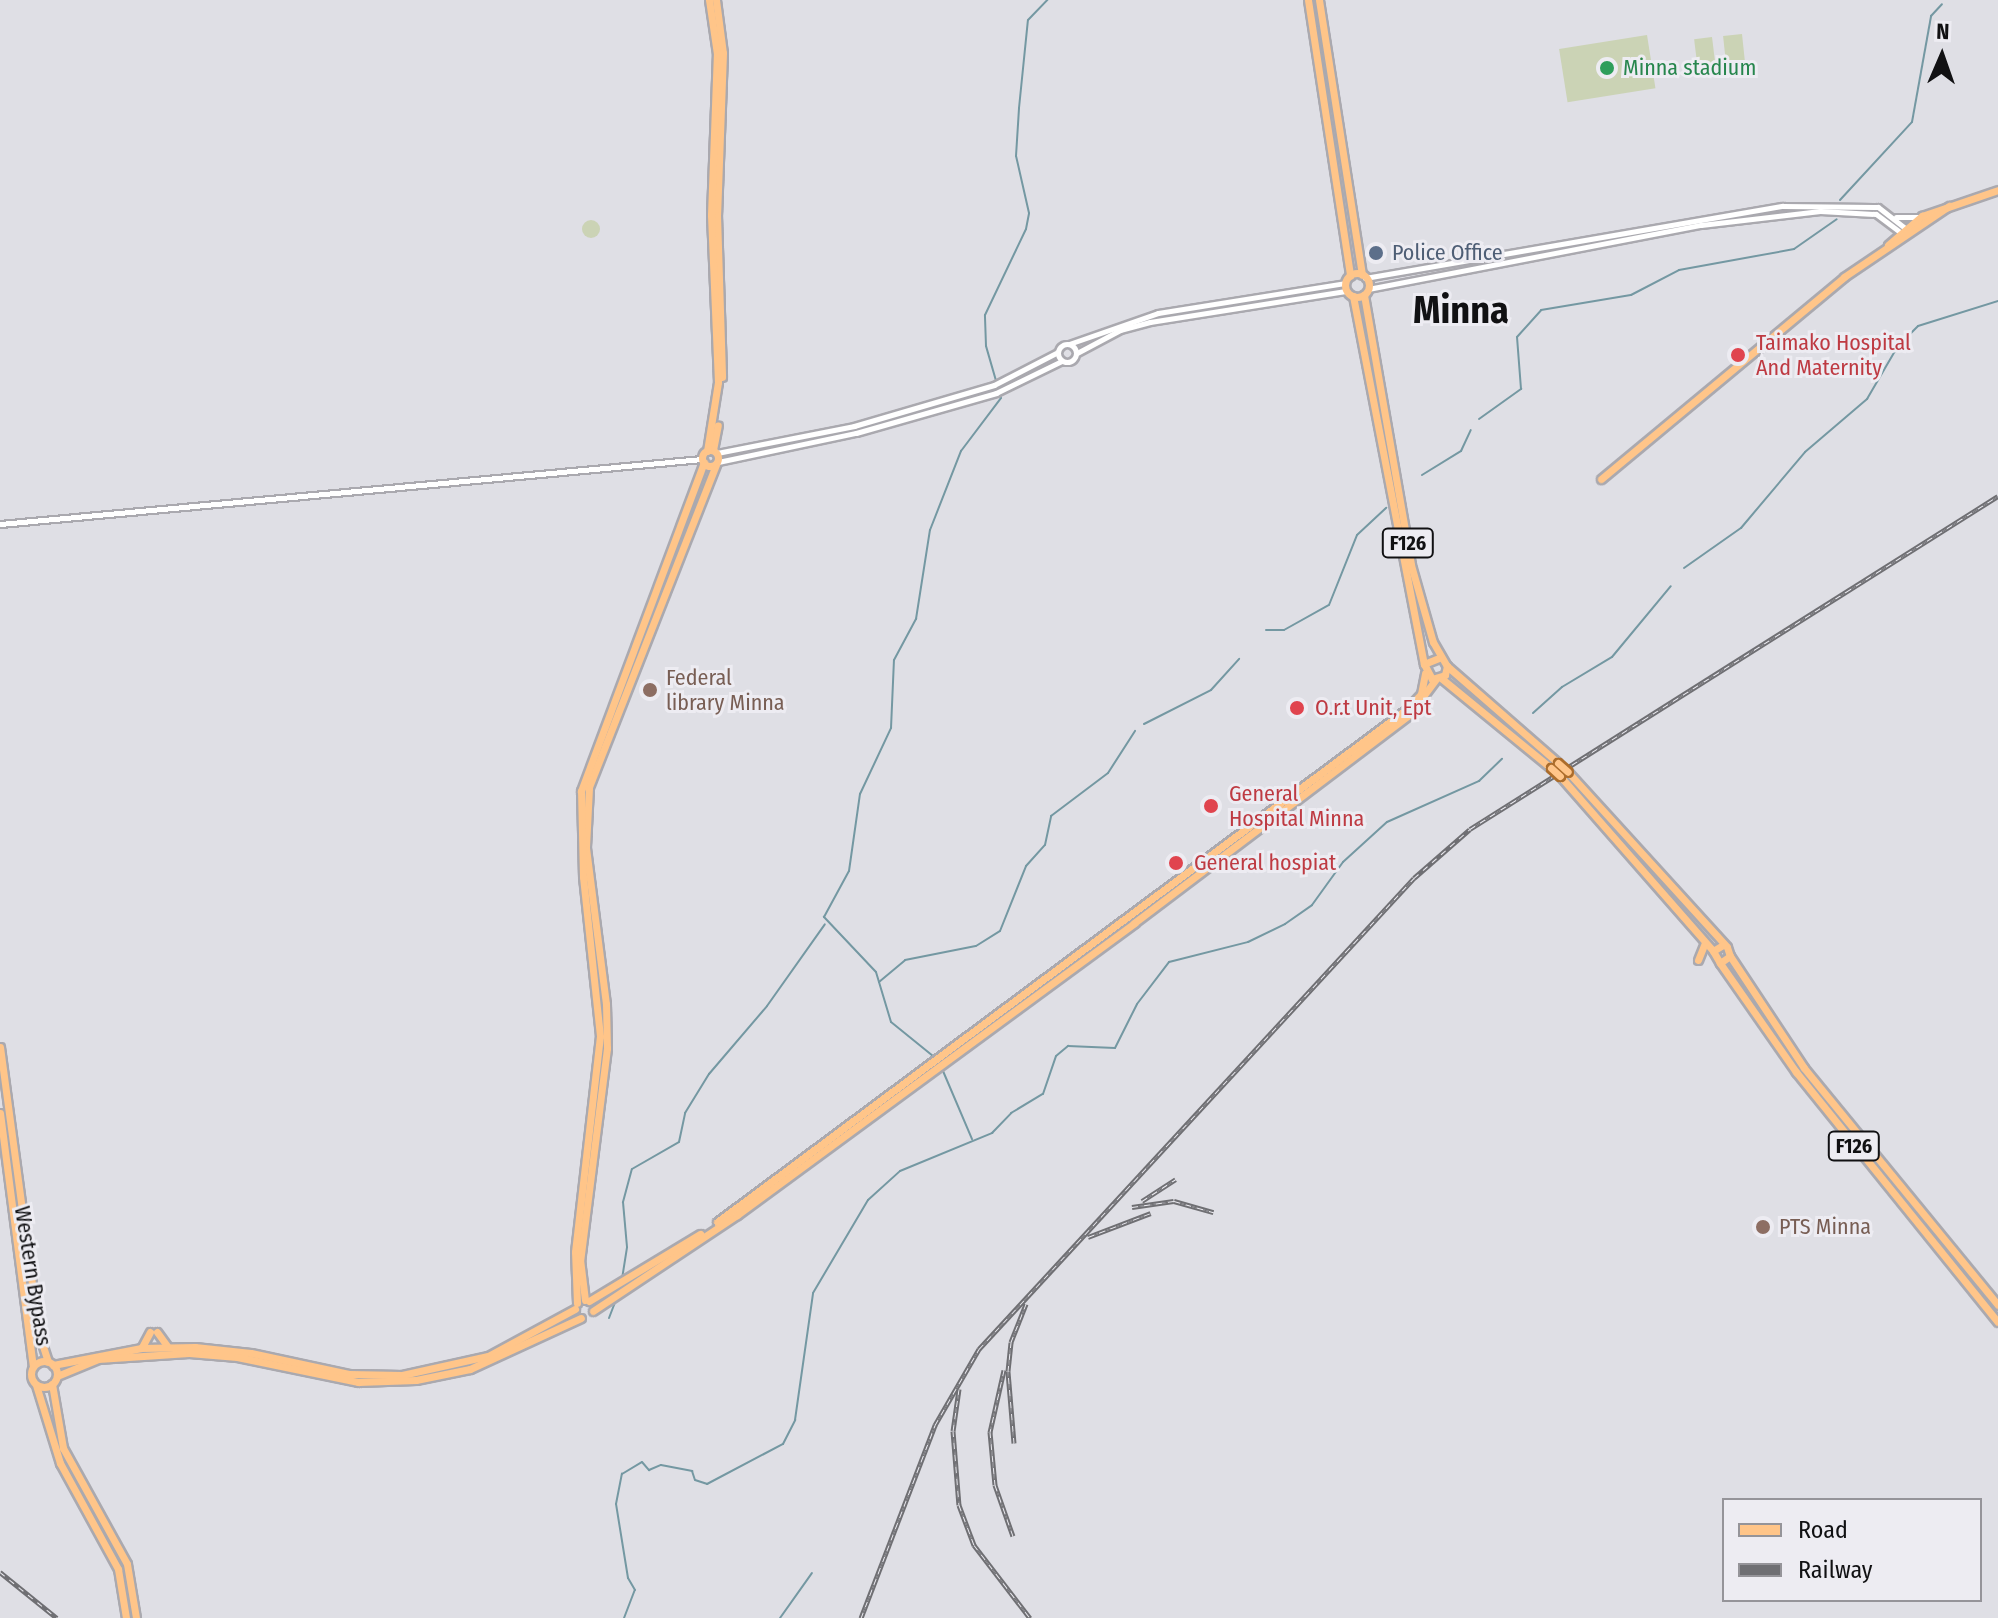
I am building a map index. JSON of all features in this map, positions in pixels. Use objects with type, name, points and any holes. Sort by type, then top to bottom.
[{"type":"main road","points":[[709,0],[717,54],[711,215],[718,382],[714,456]]},
{"type":"main road","points":[[581,1318],[580,1262],[607,1048],[606,1004],[586,847],[589,787],[714,456],[724,362],[717,215],[723,41],[716,0]]},
{"type":"main road","name":"F126","points":[[1308,0],[1348,287],[1425,673],[1438,679],[1555,765]]},
{"type":"main road","name":"F126","points":[[1319,0],[1411,565],[1441,657],[1564,774],[1723,945],[1804,1068],[1998,1305]]},
{"type":"main road","points":[[1601,479],[1922,216],[1998,190]]},
{"type":"main road","points":[[1906,232],[1949,206]]},
{"type":"main road","points":[[1348,287],[1364,276]]},
{"type":"main road","points":[[1348,287],[1366,292]]},
{"type":"main road","points":[[593,1311],[582,1303],[575,1252],[600,1036],[583,877],[581,791],[703,461],[714,456]]},
{"type":"main road","points":[[703,461],[714,456]]},
{"type":"main road","points":[[1424,664],[1429,657],[1441,657]]},
{"type":"main road","points":[[33,1366],[141,1348],[169,1347],[238,1350],[349,1374],[402,1375],[488,1356],[582,1303],[619,1287],[737,1215],[1134,923],[1409,715],[1447,666]]},
{"type":"main road","points":[[126,1618],[118,1569],[60,1463],[36,1385],[54,1380],[89,1361],[189,1353],[250,1359],[358,1382],[416,1380],[481,1365],[581,1318],[619,1287],[712,1227],[1407,709],[1421,694],[1425,673]]},
{"type":"main road","name":"F126","points":[[1564,774],[1713,951],[1796,1072],[1998,1322]]},
{"type":"main road","points":[[1698,960],[1704,941]]},
{"type":"main road","points":[[1713,951],[1723,945]]},
{"type":"main road","points":[[1720,963],[1730,956]]},
{"type":"main road","name":"Western Bypass","points":[[0,1047],[39,1334],[54,1380]]},
{"type":"main road","name":"Western Bypass","points":[[0,1113],[36,1385]]},
{"type":"main road","points":[[141,1348],[154,1332],[169,1347]]},
{"type":"main road","points":[[54,1380],[63,1448],[127,1564],[136,1618]]},
{"type":"street","points":[[1364,276],[1783,206],[1843,203],[1878,207],[1892,215],[1906,232]]},
{"type":"street","points":[[1366,292],[1701,225],[1820,211],[1876,214],[1906,232]]},
{"type":"street","points":[[1892,215],[1922,216]]},
{"type":"street","points":[[714,456],[843,428],[994,385],[1069,344],[1158,313],[1348,287]]},
{"type":"street","points":[[714,456],[856,433],[996,393],[1062,361],[1072,362],[1077,353],[1120,330],[1162,319],[1348,287]]},
{"type":"street","points":[[1069,344],[1077,353]]},
{"type":"street","points":[[1058,352],[1062,361]]},
{"type":"street","points":[[0,524],[703,461]]},
{"type":"green space","points":[[1742,34],[1745,65],[1726,67],[1723,36]]},
{"type":"green space","name":"Minna stadium","points":[[1647,35],[1655,88],[1568,102],[1559,49]]},
{"type":"green space","points":[[1712,37],[1716,69],[1698,71],[1694,39]]},
{"type":"green space","points":[[591,220],[600,229],[591,238],[582,229]]},
{"type":"waterway","points":[[933,1056],[891,1022],[876,972],[824,917],[849,871],[860,794],[891,728],[894,660],[916,619],[930,530],[961,451],[1001,398],[986,346],[985,315],[1026,229],[1029,213],[1016,156],[1019,108],[1028,20],[1047,0]]},
{"type":"waterway","points":[[1840,200],[1912,122],[1931,16],[1942,4]]},
{"type":"waterway","points":[[1479,419],[1521,389],[1517,337],[1541,310],[1631,295],[1679,270],[1794,249],[1837,219]]},
{"type":"waterway","points":[[1684,568],[1741,528],[1805,452],[1867,399],[1898,346],[1918,326],[1998,301]]},
{"type":"waterway","points":[[1422,475],[1461,451],[1471,430]]},
{"type":"waterway","points":[[1266,630],[1284,630],[1329,605],[1357,535],[1386,508]]},
{"type":"waterway","points":[[1533,713],[1562,687],[1612,657],[1671,586]]},
{"type":"waterway","points":[[1144,724],[1211,690],[1239,659]]},
{"type":"waterway","points":[[879,982],[905,960],[976,946],[1000,931],[1026,866],[1045,845],[1051,816],[1108,773],[1135,731]]},
{"type":"waterway","points":[[624,1618],[635,1590],[628,1578],[616,1504],[622,1474],[642,1462],[649,1470],[661,1465],[692,1471],[695,1480],[707,1484],[783,1444],[795,1420],[813,1293],[868,1200],[900,1171],[992,1133],[1011,1113],[1043,1094],[1056,1056],[1068,1046],[1115,1048],[1137,1004],[1169,962],[1248,942],[1285,924],[1312,905],[1343,862],[1387,822],[1479,781],[1502,759]]},
{"type":"waterway","points":[[622,1279],[627,1247],[623,1202],[632,1169],[679,1142],[685,1113],[709,1074],[767,1006],[825,924]]},
{"type":"waterway","points":[[943,1071],[972,1139]]},
{"type":"waterway","points":[[609,1318],[616,1300]]},
{"type":"waterway","points":[[780,1618],[812,1573]]},
{"type":"railway","points":[[861,1618],[935,1425],[979,1349],[1414,878],[1470,829],[1998,496]]},
{"type":"railway","points":[[1142,1201],[1176,1179]]},
{"type":"railway","points":[[1132,1207],[1174,1201],[1213,1212]]},
{"type":"railway","points":[[1088,1237],[1151,1213]]},
{"type":"railway","points":[[1014,1443],[1008,1371],[1011,1342],[1026,1304]]},
{"type":"railway","points":[[1004,1370],[990,1432],[995,1485],[1013,1536]]},
{"type":"railway","points":[[959,1389],[953,1431],[959,1505],[974,1545],[1030,1618]]},
{"type":"railway","points":[[0,1572],[57,1618]]},
{"type":"place","name":"Minna stadium","points":[[1607,68]]},
{"type":"place","name":"Police Office","points":[[1376,253]]},
{"type":"place","name":"Taimako Hospital And Maternity","points":[[1738,355]]},
{"type":"place","name":"Federal library Minna","points":[[650,690]]},
{"type":"place","name":"O.r.t Unit, Ept","points":[[1297,708]]},
{"type":"place","name":"General Hospital Minna","points":[[1211,806]]},
{"type":"place","name":"General hospiat","points":[[1176,863]]},
{"type":"place","name":"PTS Minna","points":[[1763,1227]]},
{"type":"district","name":"Minna","points":[[1461,311]]}]
